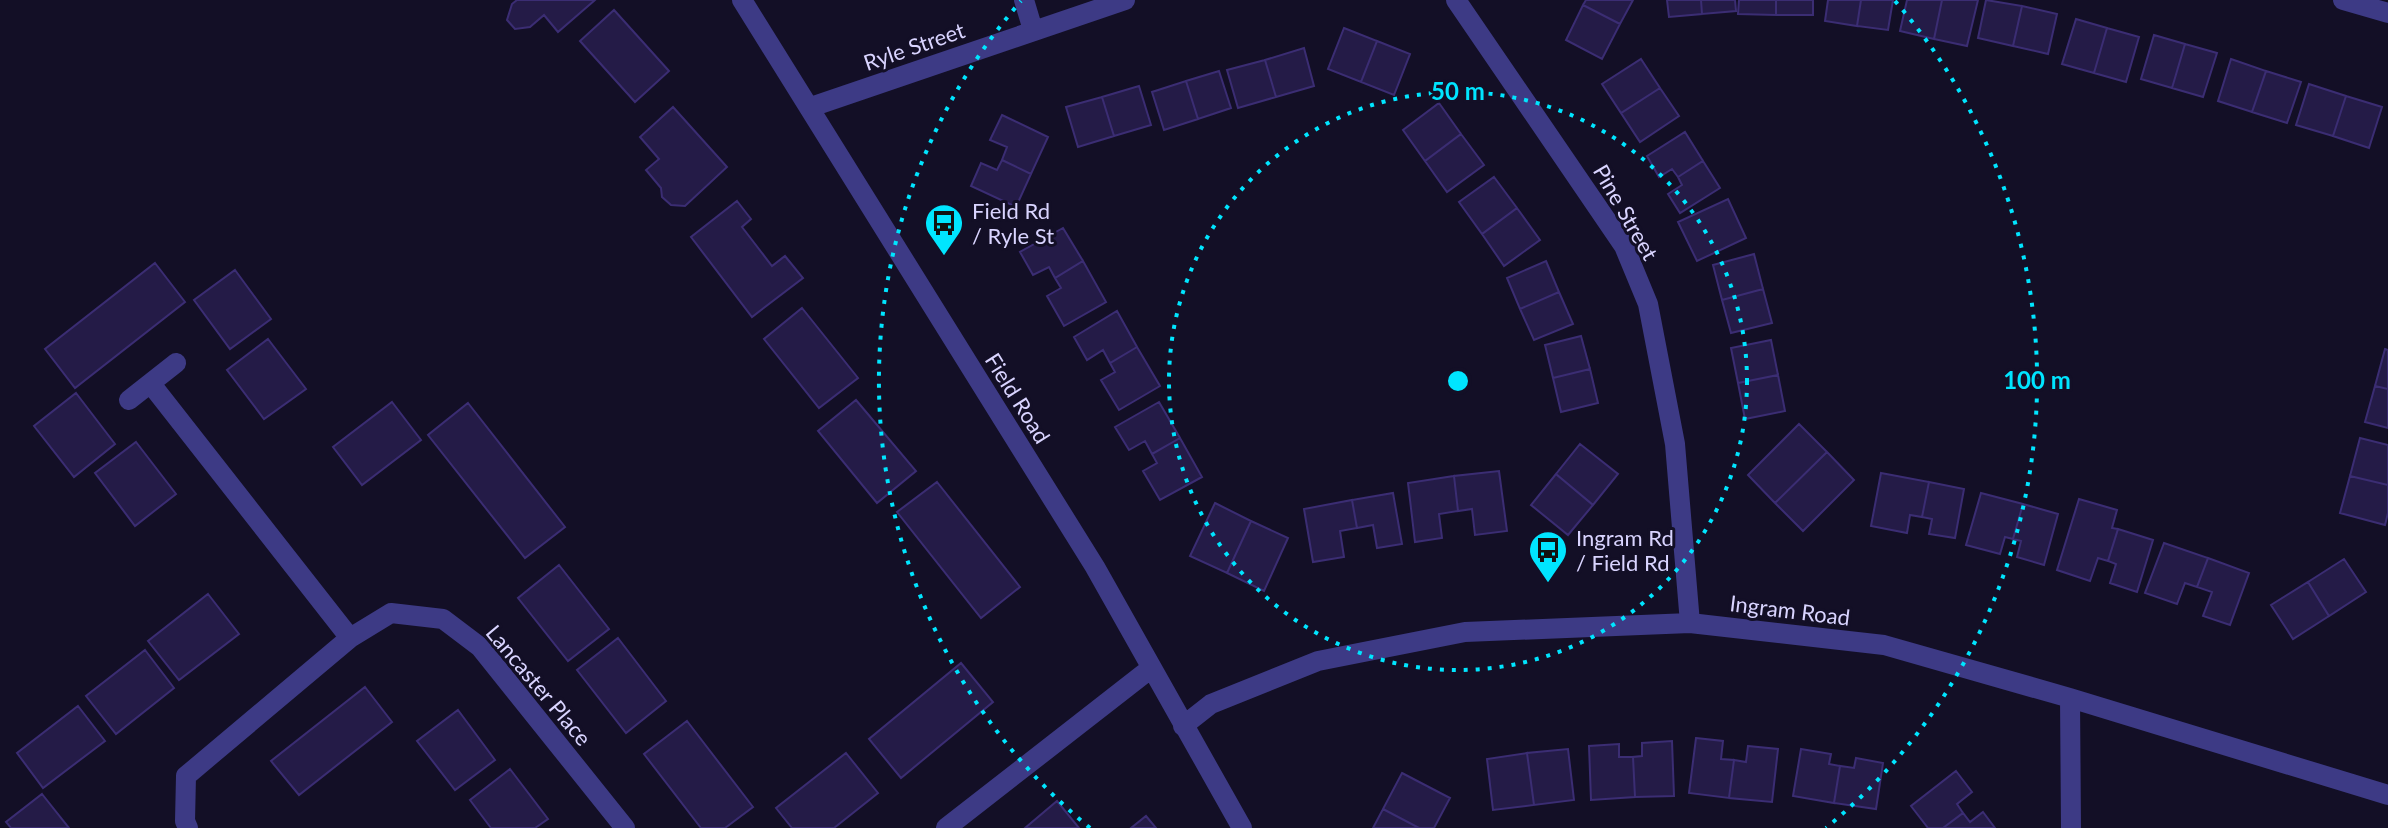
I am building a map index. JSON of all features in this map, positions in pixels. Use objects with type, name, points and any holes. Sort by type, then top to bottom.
[{"type":"street","name":"Field Road","points":[[742,0],[1095,567],[1242,828]]},
{"type":"street","points":[[1024,0],[1033,30]]},
{"type":"street","name":"Ryle Street","points":[[811,107],[1125,0]]},
{"type":"street","name":"Pine Street","points":[[1456,0],[1624,246],[1648,304],[1675,444],[1690,623]]},
{"type":"street","points":[[2343,0],[2388,13]]},
{"type":"street","points":[[129,400],[176,363]]},
{"type":"street","points":[[151,384],[350,638]]},
{"type":"street","name":"Lancaster Place","points":[[188,828],[185,821],[186,776],[350,638],[391,613],[443,619],[480,647],[625,828]]},
{"type":"street","name":"Ingram Road","points":[[1183,726],[1211,704],[1318,661],[1465,632],[1690,623],[1884,645],[2387,789]]},
{"type":"street","points":[[946,828],[1150,669]]},
{"type":"street","points":[[2070,698],[2071,828]]},
{"type":"building","points":[[517,0],[595,0],[558,32],[544,15],[530,27],[515,29],[507,20],[512,4]]},
{"type":"building","points":[[1586,0],[1633,0],[1620,24],[1583,5]]},
{"type":"building","points":[[1667,0],[1701,0],[1702,14],[1669,17]]},
{"type":"building","points":[[1701,0],[1735,0],[1736,11],[1702,14]]},
{"type":"building","points":[[1739,0],[1776,0],[1776,15],[1738,14]]},
{"type":"building","points":[[1776,0],[1813,0],[1813,15],[1776,15]]},
{"type":"building","points":[[1828,0],[1861,0],[1857,26],[1825,21]]},
{"type":"building","points":[[1861,0],[1893,0],[1888,30],[1857,26]]},
{"type":"building","points":[[1907,0],[1942,0],[1934,39],[1900,31]]},
{"type":"building","points":[[1942,0],[1978,0],[1967,46],[1934,39]]},
{"type":"building","points":[[1986,0],[2022,6],[2013,46],[1978,38]]},
{"type":"building","points":[[1583,5],[1620,24],[1602,59],[1566,40]]},
{"type":"building","points":[[2022,6],[2057,14],[2048,54],[2013,46]]},
{"type":"building","points":[[614,10],[669,71],[635,102],[580,41]]},
{"type":"building","points":[[2076,19],[2107,28],[2094,73],[2062,64]]},
{"type":"building","points":[[1344,28],[1377,41],[1361,82],[1328,69]]},
{"type":"building","points":[[2107,28],[2139,37],[2126,82],[2094,73]]},
{"type":"building","points":[[2154,35],[2185,44],[2172,88],[2141,79]]},
{"type":"building","points":[[1377,41],[1410,54],[1394,95],[1361,82]]},
{"type":"building","points":[[2185,44],[2217,53],[2203,97],[2172,88]]},
{"type":"building","points":[[1304,48],[1314,86],[1276,97],[1265,60]]},
{"type":"building","points":[[1641,59],[1660,88],[1621,113],[1602,84]]},
{"type":"building","points":[[2231,59],[2266,71],[2252,112],[2218,101]]},
{"type":"building","points":[[1265,60],[1276,97],[1238,108],[1227,70]]},
{"type":"building","points":[[1219,71],[1231,108],[1198,119],[1186,81]]},
{"type":"building","points":[[2266,71],[2301,82],[2287,123],[2252,112]]},
{"type":"building","points":[[1186,81],[1198,119],[1164,130],[1152,92]]},
{"type":"building","points":[[2309,84],[2346,96],[2333,136],[2296,125]]},
{"type":"building","points":[[1139,86],[1151,125],[1114,136],[1102,97]]},
{"type":"building","points":[[1660,88],[1679,116],[1640,142],[1621,113]]},
{"type":"building","points":[[2346,96],[2382,107],[2369,148],[2333,136]]},
{"type":"building","points":[[1102,97],[1114,136],[1078,147],[1066,107]]},
{"type":"building","points":[[1439,103],[1461,134],[1425,161],[1403,130]]},
{"type":"building","points":[[673,107],[727,167],[685,206],[671,205],[662,197],[661,188],[646,170],[659,159],[640,137]]},
{"type":"building","points":[[1002,115],[1048,137],[1031,174],[1002,160],[1007,147],[990,140]]},
{"type":"building","points":[[1685,132],[1703,161],[1678,177],[1672,169],[1659,177],[1647,156]]},
{"type":"building","points":[[1461,134],[1484,165],[1447,192],[1425,161]]},
{"type":"building","points":[[1002,160],[1031,174],[1016,207],[971,186],[981,163],[997,170]]},
{"type":"building","points":[[1703,161],[1720,188],[1680,213],[1668,194],[1682,185],[1678,177]]},
{"type":"building","points":[[1494,177],[1517,208],[1482,234],[1459,202]]},
{"type":"building","points":[[1728,199],[1746,238],[1697,261],[1678,222]]},
{"type":"building","points":[[737,201],[751,219],[742,227],[772,266],[785,256],[803,278],[752,317],[691,237]]},
{"type":"building","points":[[1517,208],[1540,240],[1504,266],[1482,234]]},
{"type":"building","points":[[1063,228],[1083,261],[1055,278],[1049,267],[1033,275],[1020,252]]},
{"type":"building","points":[[1754,254],[1763,289],[1722,300],[1713,265]]},
{"type":"building","points":[[1083,261],[1106,302],[1064,326],[1047,296],[1061,288],[1055,278]]},
{"type":"building","points":[[1546,261],[1559,292],[1520,309],[1507,278]]},
{"type":"building","points":[[155,263],[185,302],[75,388],[45,349]]},
{"type":"building","points":[[235,270],[271,319],[230,349],[194,300]]},
{"type":"building","points":[[1763,289],[1772,323],[1731,333],[1722,300]]},
{"type":"building","points":[[1559,292],[1573,324],[1534,340],[1520,309]]},
{"type":"building","points":[[802,308],[858,378],[819,408],[764,339]]},
{"type":"building","points":[[1117,311],[1137,347],[1110,363],[1103,350],[1087,360],[1074,337]]},
{"type":"building","points":[[1581,336],[1590,369],[1553,378],[1545,345]]},
{"type":"building","points":[[268,339],[306,389],[264,419],[227,370]]},
{"type":"building","points":[[1771,340],[1778,375],[1738,383],[1731,348]]},
{"type":"building","points":[[1137,347],[1160,386],[1119,410],[1101,380],[1115,372],[1110,363]]},
{"type":"building","points":[[2385,349],[2388,350],[2388,389],[2375,386]]},
{"type":"building","points":[[1590,369],[1598,403],[1561,412],[1553,378]]},
{"type":"building","points":[[1778,375],[1785,411],[1745,419],[1738,383]]},
{"type":"building","points":[[2375,386],[2388,389],[2388,428],[2365,422]]},
{"type":"building","points":[[76,393],[115,444],[74,477],[34,426]]},
{"type":"building","points":[[856,400],[916,471],[877,503],[818,431]]},
{"type":"building","points":[[392,402],[421,440],[362,485],[333,447]]},
{"type":"building","points":[[1159,402],[1180,438],[1152,454],[1145,441],[1129,450],[1115,427]]},
{"type":"building","points":[[468,403],[565,527],[525,558],[428,435]]},
{"type":"building","points":[[1799,424],[1827,452],[1775,503],[1748,475]]},
{"type":"building","points":[[1180,438],[1202,477],[1160,500],[1143,471],[1157,463],[1152,454]]},
{"type":"building","points":[[2360,438],[2388,445],[2388,485],[2350,476]]},
{"type":"building","points":[[136,442],[176,494],[135,526],[95,473]]},
{"type":"building","points":[[1580,444],[1618,474],[1593,505],[1556,474]]},
{"type":"building","points":[[1827,452],[1854,480],[1803,531],[1775,503]]},
{"type":"building","points":[[1499,471],[1507,531],[1475,535],[1472,509],[1458,511],[1454,476]]},
{"type":"building","points":[[1881,473],[1929,482],[1922,517],[1910,515],[1907,533],[1871,526]]},
{"type":"building","points":[[1556,474],[1593,505],[1568,535],[1531,505]]},
{"type":"building","points":[[1454,476],[1458,511],[1439,514],[1442,538],[1415,542],[1408,483]]},
{"type":"building","points":[[2350,476],[2388,485],[2385,525],[2340,513]]},
{"type":"building","points":[[937,482],[1020,587],[981,618],[897,512]]},
{"type":"building","points":[[1929,482],[1964,489],[1955,538],[1929,534],[1932,519],[1922,517]]},
{"type":"building","points":[[1393,493],[1402,544],[1377,548],[1373,525],[1357,528],[1352,500]]},
{"type":"building","points":[[1981,493],[2023,504],[2013,539],[2005,537],[2000,554],[1966,545]]},
{"type":"building","points":[[2079,499],[2117,510],[2112,528],[2118,529],[2108,561],[2098,558],[2090,581],[2057,570]]},
{"type":"building","points":[[1352,500],[1357,528],[1340,531],[1344,557],[1313,562],[1304,509]]},
{"type":"building","points":[[1215,503],[1251,521],[1227,573],[1190,556]]},
{"type":"building","points":[[2023,504],[2058,514],[2044,565],[2017,557],[2021,541],[2013,539]]},
{"type":"building","points":[[1251,521],[1288,538],[1264,591],[1227,573]]},
{"type":"building","points":[[2118,529],[2153,540],[2137,592],[2110,583],[2116,564],[2108,561]]},
{"type":"building","points":[[2164,543],[2208,558],[2197,587],[2185,583],[2177,604],[2145,593]]},
{"type":"building","points":[[2208,558],[2249,573],[2230,625],[2203,616],[2212,592],[2197,587]]},
{"type":"building","points":[[2344,559],[2366,592],[2329,616],[2308,582]]},
{"type":"building","points":[[559,565],[609,629],[568,661],[518,598]]},
{"type":"building","points":[[2308,582],[2329,616],[2293,639],[2271,605]]},
{"type":"building","points":[[208,594],[239,634],[179,680],[148,641]]},
{"type":"building","points":[[618,638],[666,701],[626,733],[577,670]]},
{"type":"building","points":[[145,650],[174,688],[116,734],[86,696]]},
{"type":"building","points":[[961,663],[993,702],[901,778],[869,739]]},
{"type":"building","points":[[365,687],[392,722],[299,795],[271,761]]},
{"type":"building","points":[[78,706],[105,741],[43,788],[17,753]]},
{"type":"building","points":[[458,710],[495,760],[455,790],[417,741]]},
{"type":"building","points":[[687,721],[753,807],[725,828],[701,828],[644,754]]},
{"type":"building","points":[[1696,738],[1723,741],[1721,759],[1734,760],[1729,798],[1689,793]]},
{"type":"building","points":[[1672,741],[1674,796],[1635,797],[1633,757],[1642,756],[1642,743]]},
{"type":"building","points":[[1619,744],[1619,757],[1633,757],[1635,797],[1591,800],[1589,746]]},
{"type":"building","points":[[1748,746],[1778,749],[1772,802],[1729,798],[1734,760],[1746,762]]},
{"type":"building","points":[[1568,749],[1574,800],[1534,805],[1527,753]]},
{"type":"building","points":[[1801,749],[1831,754],[1829,764],[1840,766],[1834,803],[1793,796]]},
{"type":"building","points":[[846,753],[878,793],[834,828],[792,828],[776,808]]},
{"type":"building","points":[[1527,753],[1534,805],[1493,810],[1487,759]]},
{"type":"building","points":[[1856,758],[1883,763],[1876,809],[1834,803],[1840,766],[1854,768]]},
{"type":"building","points":[[510,769],[548,819],[535,828],[491,828],[470,800]]},
{"type":"building","points":[[1956,771],[1972,792],[1957,804],[1963,813],[1943,828],[1928,828],[1911,806]]},
{"type":"building","points":[[1402,773],[1450,798],[1434,828],[1419,828],[1383,809]]},
{"type":"building","points":[[42,794],[69,828],[11,828],[6,822]]},
{"type":"building","points":[[1057,801],[1079,828],[1025,828]]},
{"type":"building","points":[[1383,809],[1419,828],[1373,828]]},
{"type":"building","points":[[1983,812],[1995,828],[1943,828],[1963,813],[1970,822]]},
{"type":"building","points":[[1146,816],[1156,828],[1131,828]]},
{"type":"place","name":"Field Rd / Ryle St","points":[[944,257]]},
{"type":"place","name":"Ingram Rd / Field Rd","points":[[1548,584]]}]
